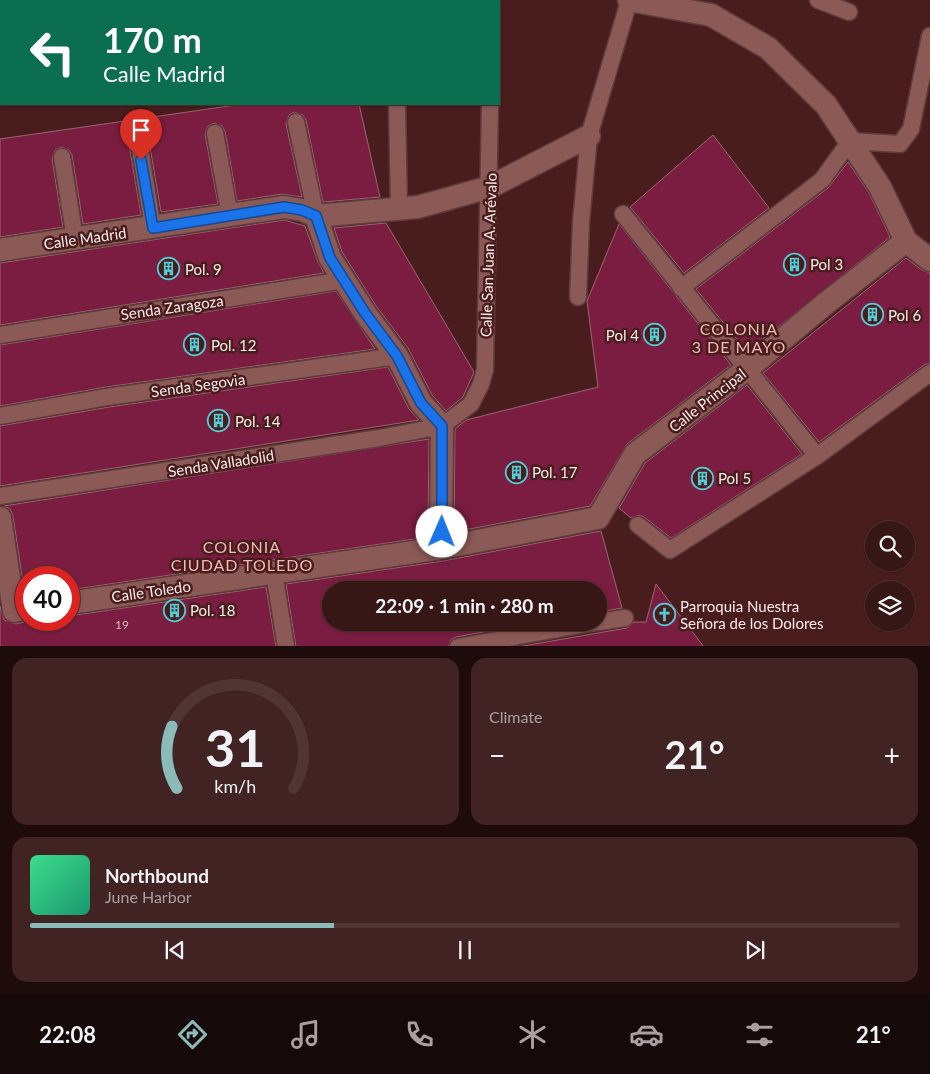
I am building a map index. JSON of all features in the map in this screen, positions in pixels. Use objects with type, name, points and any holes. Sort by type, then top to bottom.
[{"type":"street","points":[[578,298],[581,222],[589,136],[629,0],[713,7],[768,48],[826,105],[880,187],[906,241],[930,260]]},
{"type":"street","points":[[818,0],[849,12]]},
{"type":"street","points":[[850,141],[900,144],[911,129],[924,104],[930,38]]},
{"type":"street","points":[[397,105],[398,209]]},
{"type":"street","name":"Calle San Juan A. Arévalo","points":[[442,426],[471,404],[481,384],[485,370],[490,187],[490,105]]},
{"type":"street","points":[[296,122],[316,216],[330,258],[397,356],[421,403],[442,426],[441,548]]},
{"type":"street","points":[[215,133],[230,216]]},
{"type":"street","points":[[316,216],[418,207],[490,187],[589,136]]},
{"type":"street","points":[[681,288],[822,180],[850,141]]},
{"type":"street","points":[[138,143],[153,228]]},
{"type":"street","points":[[62,157],[75,239]]},
{"type":"street","name":"Calle Madrid","points":[[0,250],[284,207],[302,210],[316,216]]},
{"type":"street","points":[[623,214],[817,456]]},
{"type":"street","name":"Calle Principal","points":[[598,518],[635,454],[747,370],[824,304],[906,241]]},
{"type":"street","name":"Senda Zaragoza","points":[[0,335],[344,280]]},
{"type":"street","name":"Senda Segovia","points":[[0,416],[108,397],[397,356]]},
{"type":"street","points":[[638,525],[670,550],[817,456],[930,373]]},
{"type":"street","name":"Senda Valladolid","points":[[0,496],[379,438],[442,426]]},
{"type":"street","points":[[0,518],[14,611]]},
{"type":"street","name":"Calle Toledo","points":[[80,601],[441,548],[598,518]]},
{"type":"street","points":[[274,573],[286,646]]},
{"type":"street","points":[[607,621],[625,618]]},
{"type":"street","points":[[458,646],[546,631]]},
{"type":"building","points":[[236,105],[359,105],[380,197],[323,202],[306,120],[303,115],[294,112],[289,115],[286,124],[302,197],[282,194],[237,201],[225,131],[222,126],[214,123],[208,126],[205,134],[218,204],[161,212],[149,141],[146,136],[138,133],[132,136],[129,144],[141,215],[83,224],[72,155],[69,150],[61,147],[55,150],[52,159],[63,227],[0,237],[0,139]]},
{"type":"building","points":[[713,135],[769,208],[684,273],[630,207]]},
{"type":"building","name":"Pol 3","points":[[848,162],[869,193],[890,237],[747,352],[696,289],[828,188]]},
{"type":"building","name":"Pol. 9","points":[[284,220],[305,226],[324,273],[0,325],[0,263]]},
{"type":"building","points":[[386,223],[474,372],[463,397],[446,411],[432,395],[408,348],[376,306],[342,252],[334,228]]},
{"type":"building","points":[[619,224],[731,365],[627,444],[590,506],[454,532],[455,429],[466,420],[598,387],[587,301]]},
{"type":"building","name":"Pol 6","points":[[906,258],[922,270],[930,273],[930,363],[924,365],[819,442],[763,373]]},
{"type":"building","name":"Pol. 12","points":[[336,291],[375,349],[106,387],[0,406],[0,345]]},
{"type":"building","name":"Pol. 14","points":[[388,367],[409,409],[419,420],[0,486],[0,426],[109,407]]},
{"type":"building","name":"Pol 5","points":[[747,385],[802,454],[671,538],[644,517],[639,515],[631,518],[619,508],[645,463]]},
{"type":"building","points":[[429,439],[428,537],[80,588],[80,566],[20,566],[13,516],[10,509],[4,506]]},
{"type":"building","points":[[601,531],[622,608],[607,611],[607,581],[322,581],[322,631],[489,631],[456,637],[451,640],[448,646],[296,646],[286,584],[443,561]]},
{"type":"building","name":"Parroquia Nuestra Señora de los Dolores","points":[[656,584],[703,646],[523,646],[627,628],[634,622],[646,622]]},
{"type":"building","name":"Pol. 18","points":[[266,587],[276,646],[0,646],[0,606],[4,620],[15,624],[15,631],[80,631],[80,614]]},
{"type":"place","name":"Pol 3","points":[[794,264]]},
{"type":"place","name":"Pol. 9","points":[[169,269]]},
{"type":"place","name":"Pol 6","points":[[872,315]]},
{"type":"place","name":"Pol 4","points":[[655,335]]},
{"type":"place","name":"Pol. 12","points":[[195,345]]},
{"type":"place","name":"Pol. 14","points":[[219,421]]},
{"type":"place","name":"Pol. 17","points":[[516,472]]},
{"type":"place","name":"Pol 5","points":[[702,478]]},
{"type":"place","name":"Pol. 18","points":[[174,610]]},
{"type":"place","name":"Parroquia Nuestra Señora de los Dolores","points":[[664,615]]},
{"type":"district","name":"COLONIA 3 DE MAYO","points":[[739,337]]},
{"type":"district","name":"COLONIA CIUDAD TOLEDO","points":[[242,555]]},
{"type":"route","points":[[141,160],[153,228],[284,207],[302,210],[316,216],[330,258],[365,313],[397,356],[421,403],[442,426],[442,532]]}]
